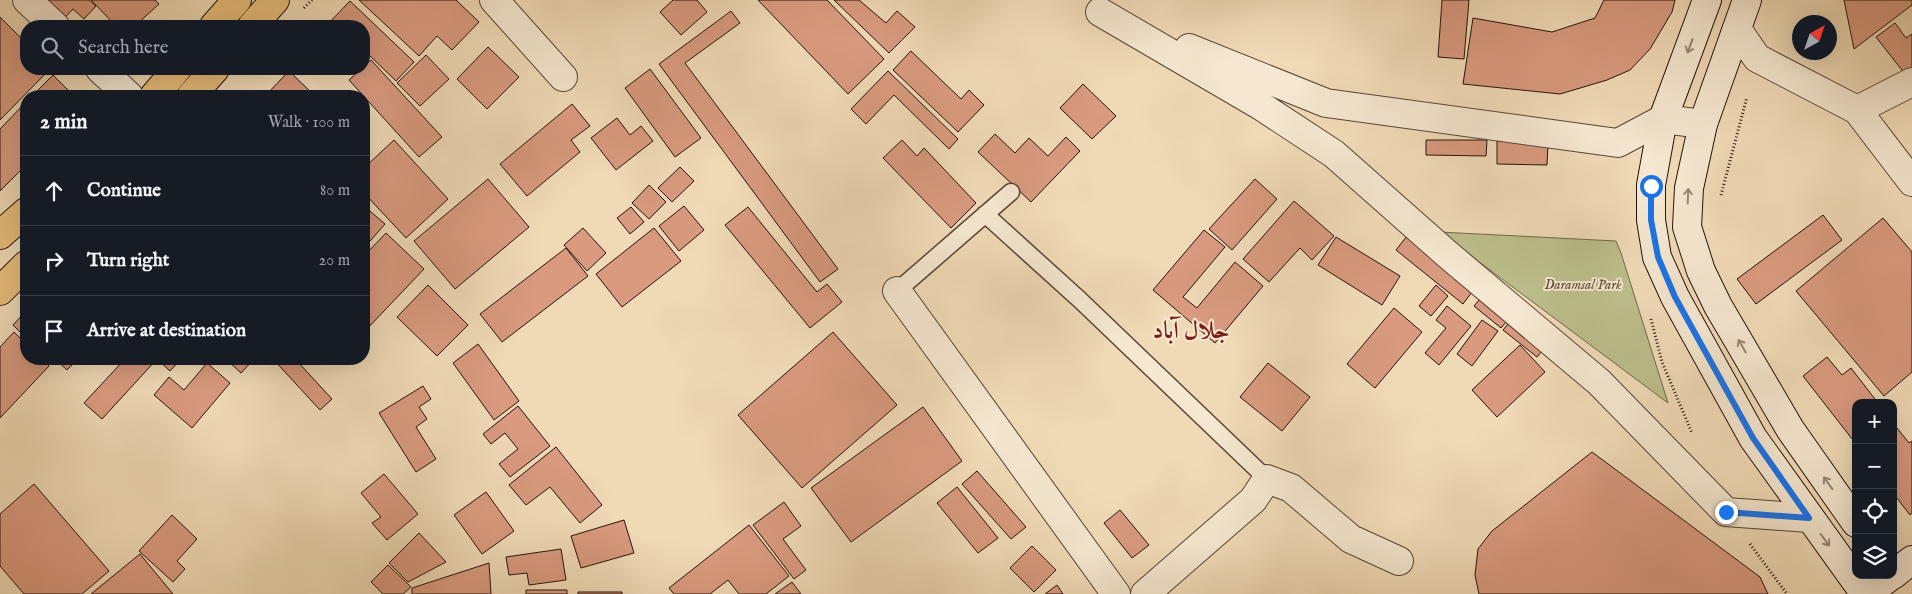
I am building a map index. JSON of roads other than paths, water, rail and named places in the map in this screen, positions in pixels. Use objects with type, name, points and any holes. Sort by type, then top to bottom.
[{"type":"highway","points":[[219,20],[236,0]]},
{"type":"highway","points":[[257,20],[275,0]]},
{"type":"highway","points":[[159,90],[172,75]]},
{"type":"highway","points":[[196,90],[210,75]]},
{"type":"highway","points":[[0,235],[20,217]]},
{"type":"highway","points":[[0,291],[20,271]]},
{"type":"street","points":[[27,0],[49,20]]},
{"type":"street","points":[[494,0],[562,77]]},
{"type":"street","points":[[1707,0],[1663,119],[1651,186],[1651,220],[1658,257],[1675,297],[1753,438],[1809,518],[1866,594],[1900,573]]},
{"type":"street","points":[[1747,0],[1703,124],[1688,188],[1687,227],[1701,271],[1718,306],[1790,428],[1852,518]]},
{"type":"street","points":[[1100,4],[1326,103],[1618,143],[1663,119],[1703,124]]},
{"type":"street","points":[[1100,4],[1334,154],[1447,254],[1600,382],[1726,512],[1809,518]]},
{"type":"street","points":[[1737,29],[1758,58],[1857,110],[1912,182]]},
{"type":"street","points":[[106,75],[123,90]]},
{"type":"street","points":[[1857,110],[1912,82]]},
{"type":"street","points":[[897,291],[1116,594]]},
{"type":"street","points":[[1145,594],[1253,500],[1268,479],[1291,488],[1350,539],[1400,562]]},
{"type":"lane","points":[[897,291],[1011,192]]},
{"type":"lane","points":[[985,214],[1080,300],[1268,479]]},
{"type":"district","name":"جلال آباد","points":[[1191,330]]},
{"type":"park label","name":"Daramsal Park","points":[[1583,284]]}]
